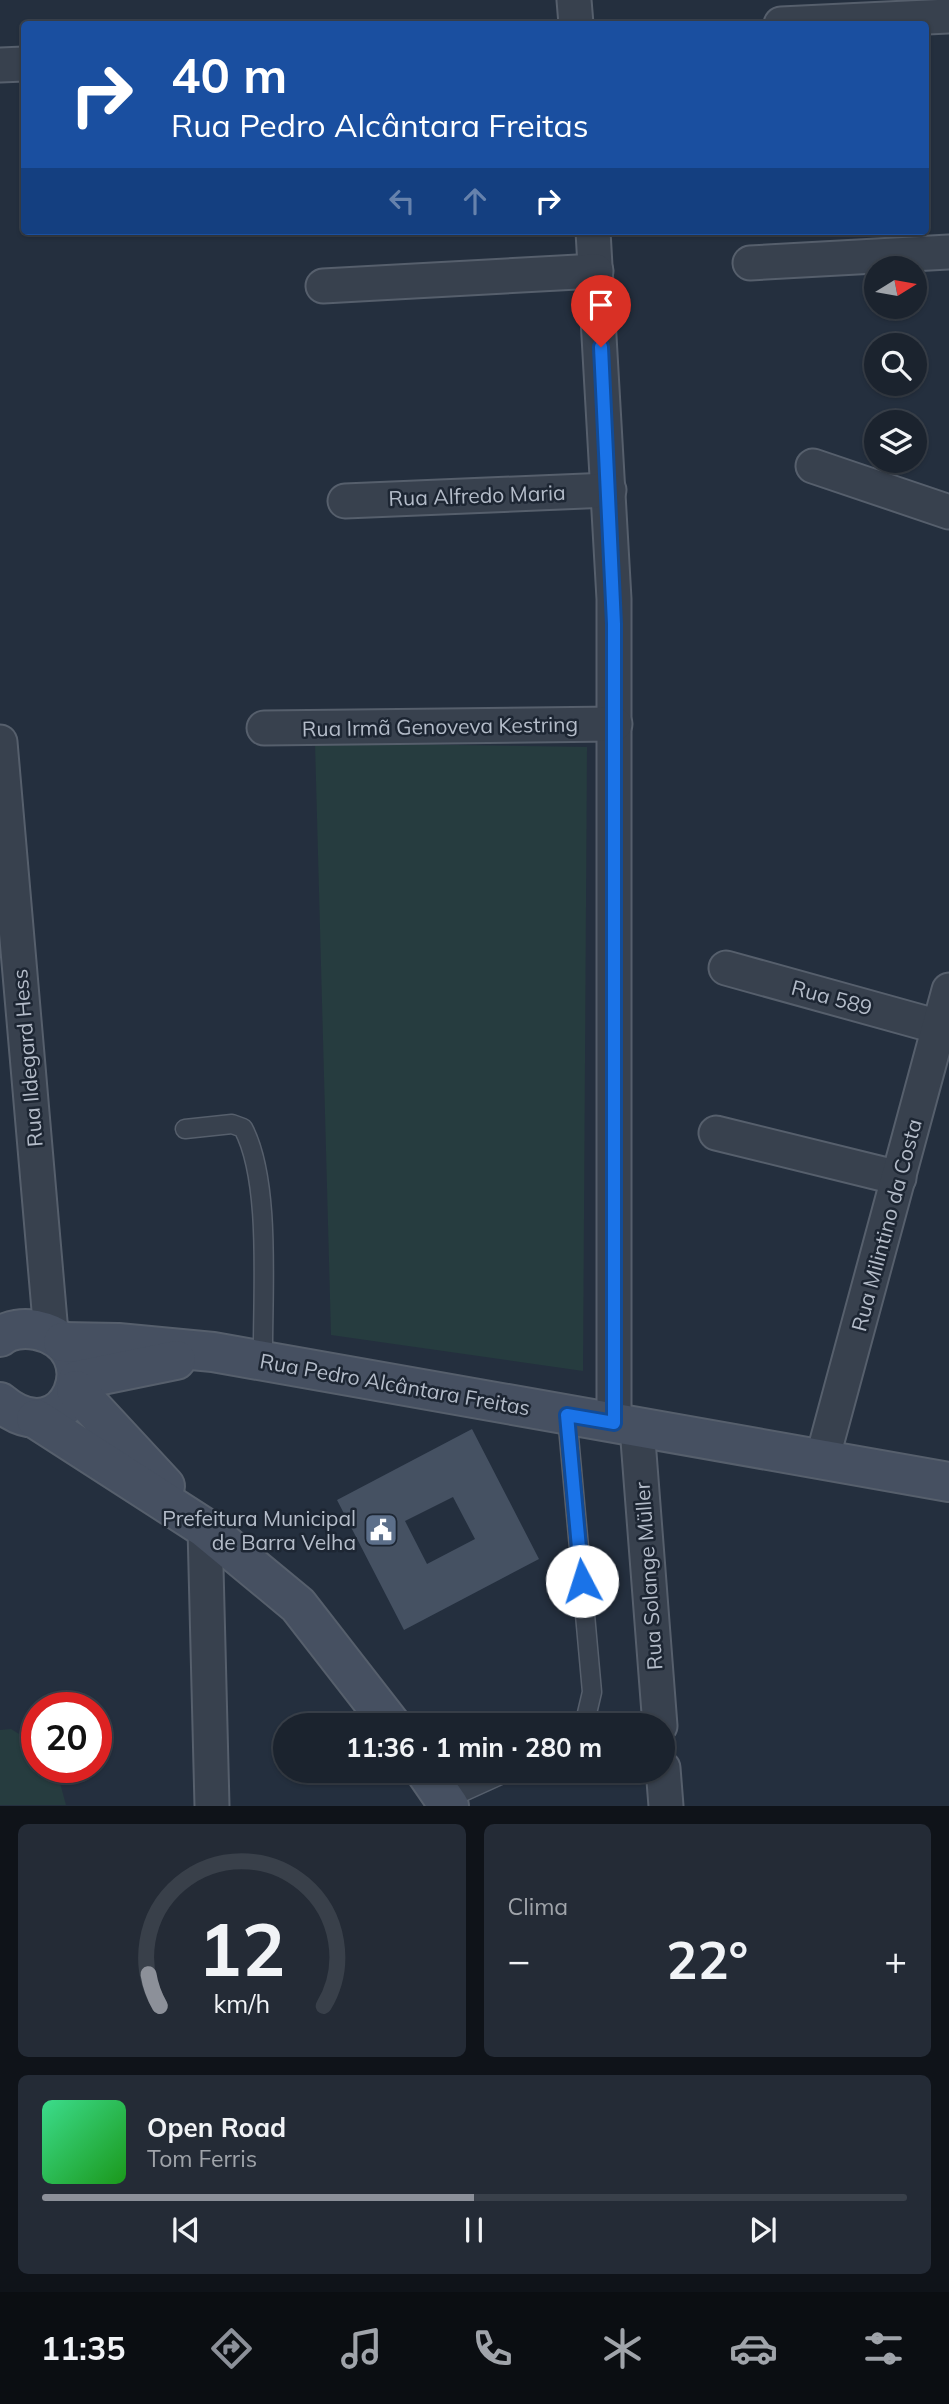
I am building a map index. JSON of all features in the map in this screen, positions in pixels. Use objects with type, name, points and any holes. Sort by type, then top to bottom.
[{"type":"street","points":[[574,0],[576,21]]},
{"type":"street","points":[[844,21],[949,16]]},
{"type":"street","points":[[0,65],[21,64]]},
{"type":"street","name":"Rua Solange Müller","points":[[593,235],[609,490],[625,1425],[658,1713]]},
{"type":"street","points":[[750,263],[949,252]]},
{"type":"street","points":[[323,286],[596,271]]},
{"type":"street","points":[[813,466],[949,512]]},
{"type":"street","name":"Rua Alfredo Maria","points":[[345,501],[609,490]]},
{"type":"street","name":"Rua Irmã Genoveva Kestring","points":[[264,728],[615,724]]},
{"type":"street","name":"Rua Ildegard Hess","points":[[0,742],[57,1338]]},
{"type":"street","name":"Rua 589","points":[[726,968],[939,1027]]},
{"type":"street","name":"Rua Milintino da Costa","points":[[822,1460],[949,990]]},
{"type":"street","points":[[716,1133],[899,1178]]},
{"type":"street","name":"Rua Pedro Alcântara Freitas","points":[[1,1334],[26,1328],[57,1338],[213,1352],[949,1482]]},
{"type":"street","points":[[57,1338],[74,1359],[77,1385],[205,1528],[212,1805]]},
{"type":"street","name":"Rua Pedro Alcântara Freitas","points":[[77,1385],[213,1352]]},
{"type":"street","points":[[36,1419],[61,1411],[77,1385]]},
{"type":"street","points":[[0,1402],[16,1415],[36,1419],[205,1528],[298,1605],[382,1713]]},
{"type":"street","points":[[664,1783],[666,1805]]},
{"type":"lane","points":[[185,1129],[232,1124],[243,1128],[251,1143],[256,1161],[261,1227],[263,1361]]},
{"type":"lane","points":[[567,1415],[592,1692],[587,1713]]},
{"type":"lane","points":[[440,1792],[470,1783]]},
{"type":"green space","points":[[315,743],[587,747],[583,1371],[331,1335]]},
{"type":"green space","points":[[11,1729],[21,1735],[21,1783],[60,1783],[66,1805],[0,1805],[0,1730]]},
{"type":"building","name":"Prefeitura Municipal de Barra Velha","points":[[472,1429],[539,1559],[404,1630],[337,1500]],"holes":[[[453,1497],[475,1539],[427,1564],[405,1521]]]},
{"type":"place","name":"Prefeitura Municipal de Barra Velha","points":[[381,1530]]},
{"type":"route","points":[[582,1581],[567,1415],[614,1423],[614,599],[601,347]]}]
